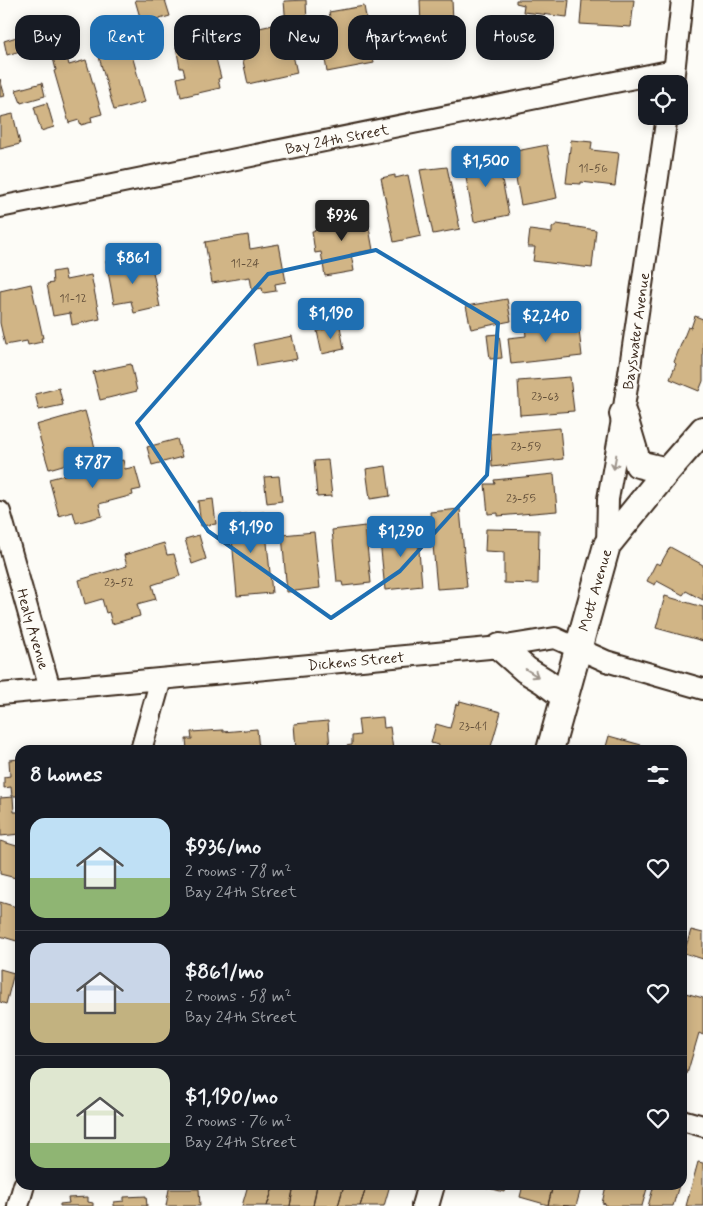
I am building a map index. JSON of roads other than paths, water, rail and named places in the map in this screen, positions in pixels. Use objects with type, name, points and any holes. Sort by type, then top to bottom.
[{"type":"street","points":[[673,75],[682,0]]},
{"type":"street","name":"Bay 24th Street","points":[[0,207],[638,84]]},
{"type":"street","name":"Bayswater Avenue","points":[[607,545],[608,499],[623,414],[667,125]]},
{"type":"street","points":[[623,414],[638,464],[667,471]]},
{"type":"street","name":"Mott Avenue","points":[[551,745],[607,545],[703,430]]},
{"type":"street","name":"Healy Avenue","points":[[0,512],[50,689]]},
{"type":"street","name":"Dickens Street","points":[[0,694],[500,648],[555,638],[606,660],[703,689]]},
{"type":"street","points":[[500,648],[564,698]]},
{"type":"street","points":[[142,745],[161,678]]},
{"type":"street","points":[[687,1121],[703,1126]]},
{"type":"street","points":[[18,1206],[23,1190]]},
{"type":"street","points":[[425,1206],[430,1190]]}]
